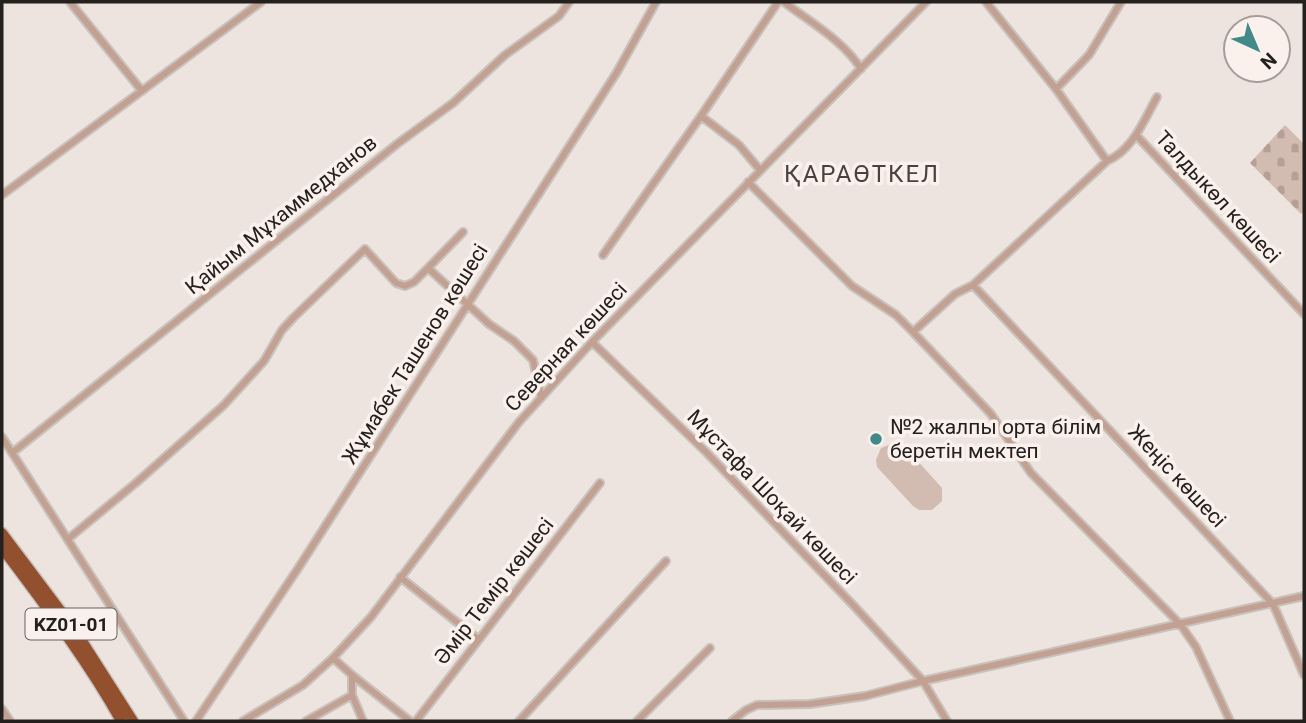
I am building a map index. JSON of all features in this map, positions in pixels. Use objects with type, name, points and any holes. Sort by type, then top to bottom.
[{"type":"highway","name":"KZ01-01","points":[[2,533],[75,630],[133,721]]},
{"type":"highway","name":"KZ01-01","points":[[2,548],[83,659],[121,721]]},
{"type":"street","points":[[70,2],[142,91]]},
{"type":"street","points":[[2,195],[261,2]]},
{"type":"street","name":"Қайым Мұхаммедханов","points":[[12,453],[397,144],[453,103],[476,83],[486,69],[559,16],[569,2]]},
{"type":"street","name":"Жұмабек Ташенов көшесі","points":[[196,721],[299,566],[627,55],[656,2]]},
{"type":"street","points":[[603,255],[778,2]]},
{"type":"street","points":[[784,2],[838,43],[855,58],[861,69]]},
{"type":"street","name":"Северная көшесі","points":[[243,721],[303,685],[333,658],[370,617],[541,397],[747,182],[926,2]]},
{"type":"street","points":[[986,2],[1056,89],[1107,161]]},
{"type":"street","points":[[1056,89],[1089,55],[1121,2]]},
{"type":"street","points":[[914,332],[955,294],[973,285],[1107,161],[1119,156],[1136,135],[1157,97]]},
{"type":"street","points":[[701,116],[739,145],[760,170]]},
{"type":"street","name":"Талдыкөл көшесі","points":[[1136,135],[1304,314]]},
{"type":"street","points":[[747,182],[852,286],[896,315],[914,332],[991,414],[1031,473],[1180,624],[1196,647],[1230,721]]},
{"type":"street","points":[[68,539],[224,405],[264,361],[282,330],[365,249],[396,283],[405,286],[414,282],[463,232]]},
{"type":"street","points":[[428,268],[533,360],[541,397]]},
{"type":"street","name":"Жеңіс көшесі","points":[[973,285],[1273,604],[1304,674]]},
{"type":"street","name":"Мұстафа Шоқай көшесі","points":[[592,342],[715,461],[855,607],[923,681],[947,721]]},
{"type":"street","points":[[2,437],[184,721]]},
{"type":"street","name":"Әмір Темір көшесі","points":[[416,721],[600,483]]},
{"type":"street","points":[[519,721],[666,561]]},
{"type":"street","points":[[400,577],[478,639]]},
{"type":"street","points":[[732,721],[757,705],[810,704],[865,696],[1304,596]]},
{"type":"street","points":[[636,721],[710,648]]},
{"type":"street","points":[[333,658],[410,721]]},
{"type":"street","points":[[352,675],[354,705],[363,721]]},
{"type":"street","points":[[306,721],[352,695]]},
{"type":"street","points":[[2,709],[10,721]]},
{"type":"green space","points":[[1285,125],[1304,144],[1304,211],[1301,214],[1250,163]]},
{"type":"green space","points":[[894,443],[906,448],[942,488],[942,501],[932,510],[919,510],[913,506],[877,467],[876,460],[881,448]]},
{"type":"place","name":"№2 жалпы орта білім беретін мектеп","points":[[876,439]]},
{"type":"district","name":"ҚАРАӨТКЕЛ","points":[[862,174]]}]
